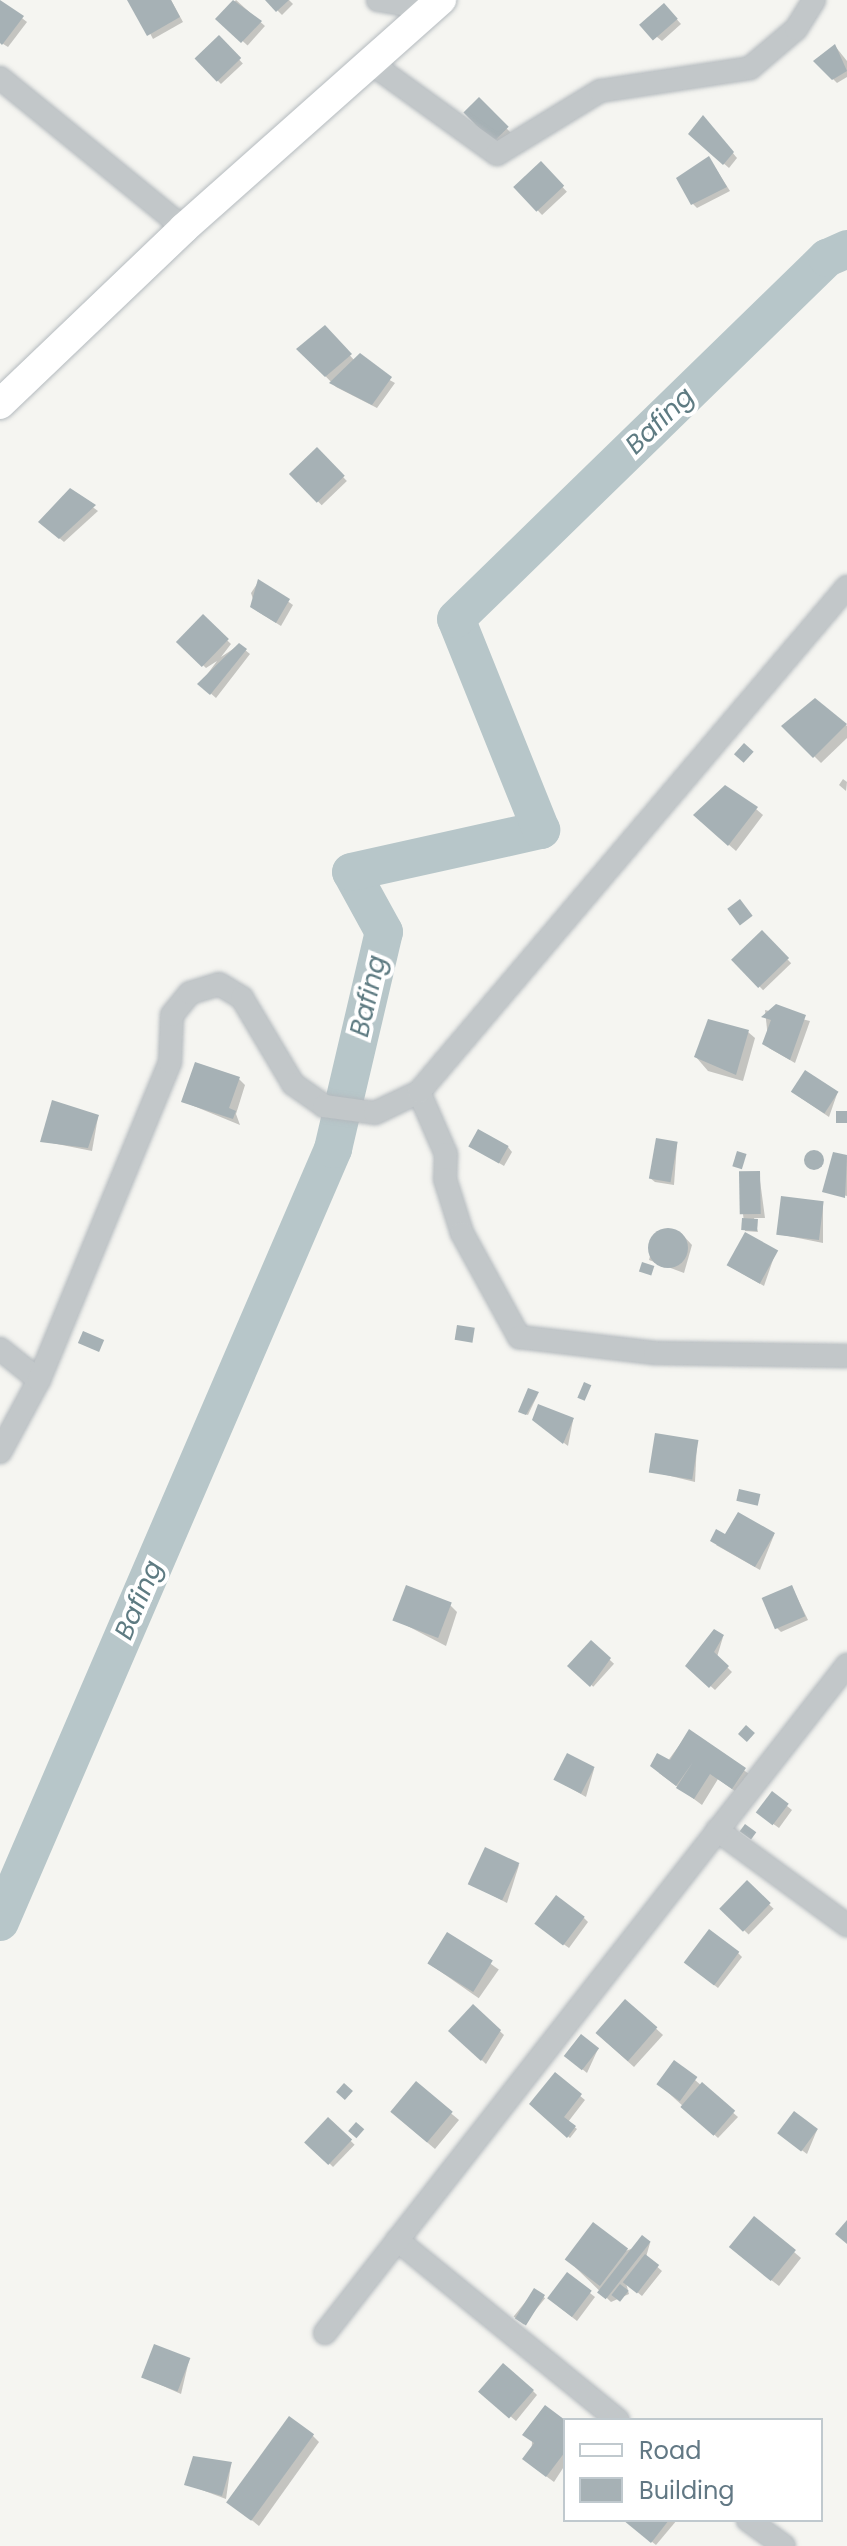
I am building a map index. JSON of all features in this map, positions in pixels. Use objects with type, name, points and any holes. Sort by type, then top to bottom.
[{"type":"main road","points":[[0,404],[184,228],[436,5]]},
{"type":"street","points":[[378,0],[436,5]]},
{"type":"street","points":[[372,64],[497,154],[600,91],[750,68],[796,29],[814,0]]},
{"type":"street","points":[[0,78],[184,228]]},
{"type":"street","points":[[0,1452],[39,1380],[170,1062],[172,1015],[190,993],[219,984],[242,998],[293,1084],[324,1106],[375,1113],[419,1092],[847,587]]},
{"type":"street","points":[[419,1092],[446,1154],[445,1179],[462,1233],[519,1337],[655,1353],[847,1356]]},
{"type":"street","points":[[0,1349],[39,1380]]},
{"type":"street","points":[[325,2333],[847,1665]]},
{"type":"street","points":[[717,1830],[847,1925]]},
{"type":"street","points":[[397,2240],[616,2418]]},
{"type":"street","points":[[751,2522],[784,2546]]},
{"type":"building","points":[[0,0],[24,16],[2,45],[0,43]]},
{"type":"building","points":[[127,0],[171,0],[180,17],[147,36]]},
{"type":"building","points":[[233,0],[262,21],[241,43],[215,19]]},
{"type":"building","points":[[265,0],[289,0],[276,12]]},
{"type":"building","points":[[664,3],[678,19],[653,40],[639,25]]},
{"type":"building","points":[[219,35],[241,58],[217,82],[195,59]]},
{"type":"building","points":[[835,44],[847,71],[832,80],[813,61]]},
{"type":"building","points":[[479,97],[509,127],[493,142],[463,113]]},
{"type":"building","points":[[703,115],[734,152],[723,165],[688,134]]},
{"type":"building","points":[[709,156],[727,187],[691,205],[676,178]]},
{"type":"building","points":[[541,161],[564,186],[536,212],[513,187]]},
{"type":"building","points":[[325,325],[352,354],[325,377],[296,349]]},
{"type":"building","points":[[360,353],[392,377],[372,405],[329,383]]},
{"type":"building","points":[[317,447],[345,476],[317,503],[289,474]]},
{"type":"building","points":[[70,488],[96,505],[59,539],[38,522]]},
{"type":"building","points":[[258,579],[290,599],[276,623],[250,607]]},
{"type":"building","points":[[203,614],[229,639],[202,667],[176,642]]},
{"type":"building","points":[[239,643],[247,649],[210,695],[197,684]]},
{"type":"building","points":[[815,698],[847,724],[813,758],[781,726]]},
{"type":"building","points":[[744,743],[754,752],[744,763],[734,754]]},
{"type":"building","points":[[725,785],[758,807],[728,846],[693,815]]},
{"type":"building","points":[[740,899],[753,916],[740,925],[727,909]]},
{"type":"building","points":[[762,930],[789,958],[758,988],[731,960]]},
{"type":"building","points":[[776,1004],[806,1015],[790,1060],[762,1044],[771,1020],[761,1017]]},
{"type":"building","points":[[708,1019],[749,1030],[736,1075],[694,1057]]},
{"type":"building","points":[[195,1062],[240,1077],[229,1108],[236,1111],[233,1119],[181,1102]]},
{"type":"building","points":[[805,1070],[839,1092],[824,1114],[791,1092]]},
{"type":"building","points":[[52,1100],[99,1115],[88,1148],[40,1142]]},
{"type":"building","points":[[836,1111],[847,1111],[847,1123],[836,1123]]},
{"type":"building","points":[[478,1129],[509,1146],[499,1163],[468,1146]]},
{"type":"building","points":[[656,1138],[678,1142],[671,1182],[649,1178]]},
{"type":"building","points":[[814,1150],[821,1153],[824,1160],[821,1167],[814,1170],[807,1167],[804,1160],[807,1153]]},
{"type":"building","points":[[737,1151],[747,1154],[742,1169],[732,1166]]},
{"type":"building","points":[[833,1152],[847,1155],[845,1198],[822,1192]]},
{"type":"building","points":[[739,1171],[760,1171],[761,1214],[740,1214]]},
{"type":"building","points":[[781,1196],[824,1201],[819,1240],[776,1235]]},
{"type":"building","points":[[742,1218],[758,1219],[757,1231],[741,1230]]},
{"type":"building","points":[[668,1228],[682,1234],[688,1248],[682,1262],[668,1268],[654,1262],[648,1248],[654,1234]]},
{"type":"building","points":[[745,1232],[778,1250],[760,1284],[727,1265]]},
{"type":"building","points":[[642,1262],[654,1266],[651,1276],[639,1272]]},
{"type":"building","points":[[457,1325],[475,1328],[472,1343],[455,1340]]},
{"type":"building","points":[[83,1331],[104,1340],[99,1352],[78,1343]]},
{"type":"building","points":[[584,1382],[591,1385],[585,1401],[577,1398]]},
{"type":"building","points":[[528,1388],[539,1392],[526,1415],[518,1412]]},
{"type":"building","points":[[538,1404],[574,1418],[563,1444],[532,1420]]},
{"type":"building","points":[[655,1433],[698,1440],[692,1479],[649,1473]]},
{"type":"building","points":[[739,1489],[760,1494],[758,1506],[736,1501]]},
{"type":"building","points":[[738,1512],[775,1533],[755,1567],[710,1541],[716,1529],[725,1534]]},
{"type":"building","points":[[406,1585],[452,1603],[438,1638],[392,1620]]},
{"type":"building","points":[[792,1585],[805,1616],[775,1629],[762,1598]]},
{"type":"building","points":[[714,1629],[724,1635],[714,1652],[729,1666],[709,1688],[685,1666]]},
{"type":"building","points":[[591,1640],[611,1658],[590,1687],[567,1666]]},
{"type":"building","points":[[746,1725],[755,1733],[747,1742],[738,1734]]},
{"type":"building","points":[[689,1729],[746,1768],[732,1789],[710,1774],[694,1799],[676,1788],[693,1762],[676,1786],[650,1766],[657,1753],[670,1760]]},
{"type":"building","points":[[567,1753],[595,1767],[581,1794],[553,1780]]},
{"type":"building","points":[[772,1791],[789,1804],[773,1825],[756,1813]]},
{"type":"building","points":[[745,1824],[756,1832],[751,1840],[740,1831]]},
{"type":"building","points":[[485,1847],[519,1863],[502,1900],[468,1884]]},
{"type":"building","points":[[747,1880],[771,1903],[743,1932],[719,1909]]},
{"type":"building","points":[[556,1895],[585,1917],[563,1945],[534,1924]]},
{"type":"building","points":[[709,1929],[739,1952],[714,1985],[684,1963]]},
{"type":"building","points":[[447,1932],[493,1961],[473,1992],[427,1963]]},
{"type":"building","points":[[625,1999],[657,2027],[628,2061],[595,2033]]},
{"type":"building","points":[[473,2004],[501,2030],[481,2061],[448,2031]]},
{"type":"building","points":[[581,2034],[599,2048],[582,2070],[564,2056]]},
{"type":"building","points":[[674,2060],[697,2077],[680,2101],[656,2084]]},
{"type":"building","points":[[555,2072],[582,2094],[564,2117],[576,2126],[567,2138],[529,2104]]},
{"type":"building","points":[[416,2081],[453,2112],[427,2142],[390,2112]]},
{"type":"building","points":[[702,2082],[735,2111],[714,2136],[680,2107]]},
{"type":"building","points":[[344,2083],[353,2091],[345,2100],[336,2092]]},
{"type":"building","points":[[794,2111],[818,2129],[801,2151],[777,2133]]},
{"type":"building","points":[[328,2117],[352,2140],[328,2165],[304,2143]]},
{"type":"building","points":[[356,2122],[364,2129],[356,2138],[348,2131]]},
{"type":"building","points":[[754,2216],[796,2250],[771,2281],[729,2247]]},
{"type":"building","points":[[847,2220],[847,2244],[835,2234]]},
{"type":"building","points":[[593,2222],[628,2248],[600,2286],[565,2260]]},
{"type":"building","points":[[642,2235],[651,2242],[606,2299],[597,2293]]},
{"type":"building","points":[[645,2254],[659,2265],[637,2293],[623,2282]]},
{"type":"building","points":[[567,2272],[592,2291],[572,2317],[547,2298]]},
{"type":"building","points":[[620,2284],[629,2291],[620,2302],[611,2295]]},
{"type":"building","points":[[534,2288],[545,2295],[526,2325],[515,2319]]},
{"type":"building","points":[[154,2344],[190,2358],[178,2392],[141,2378]]},
{"type":"building","points":[[503,2363],[534,2390],[509,2419],[478,2392]]},
{"type":"building","points":[[545,2405],[563,2418],[563,2455],[546,2477],[522,2459],[534,2443],[522,2435]]},
{"type":"building","points":[[289,2416],[314,2434],[251,2521],[226,2503]]},
{"type":"building","points":[[193,2456],[232,2462],[222,2496],[184,2485]]},
{"type":"building","points":[[625,2522],[667,2522],[651,2543]]},
{"type":"waterway","name":"Bafing","points":[[0,1922],[333,1149],[384,932],[351,872],[541,830],[456,619],[827,258],[847,249]]}]
